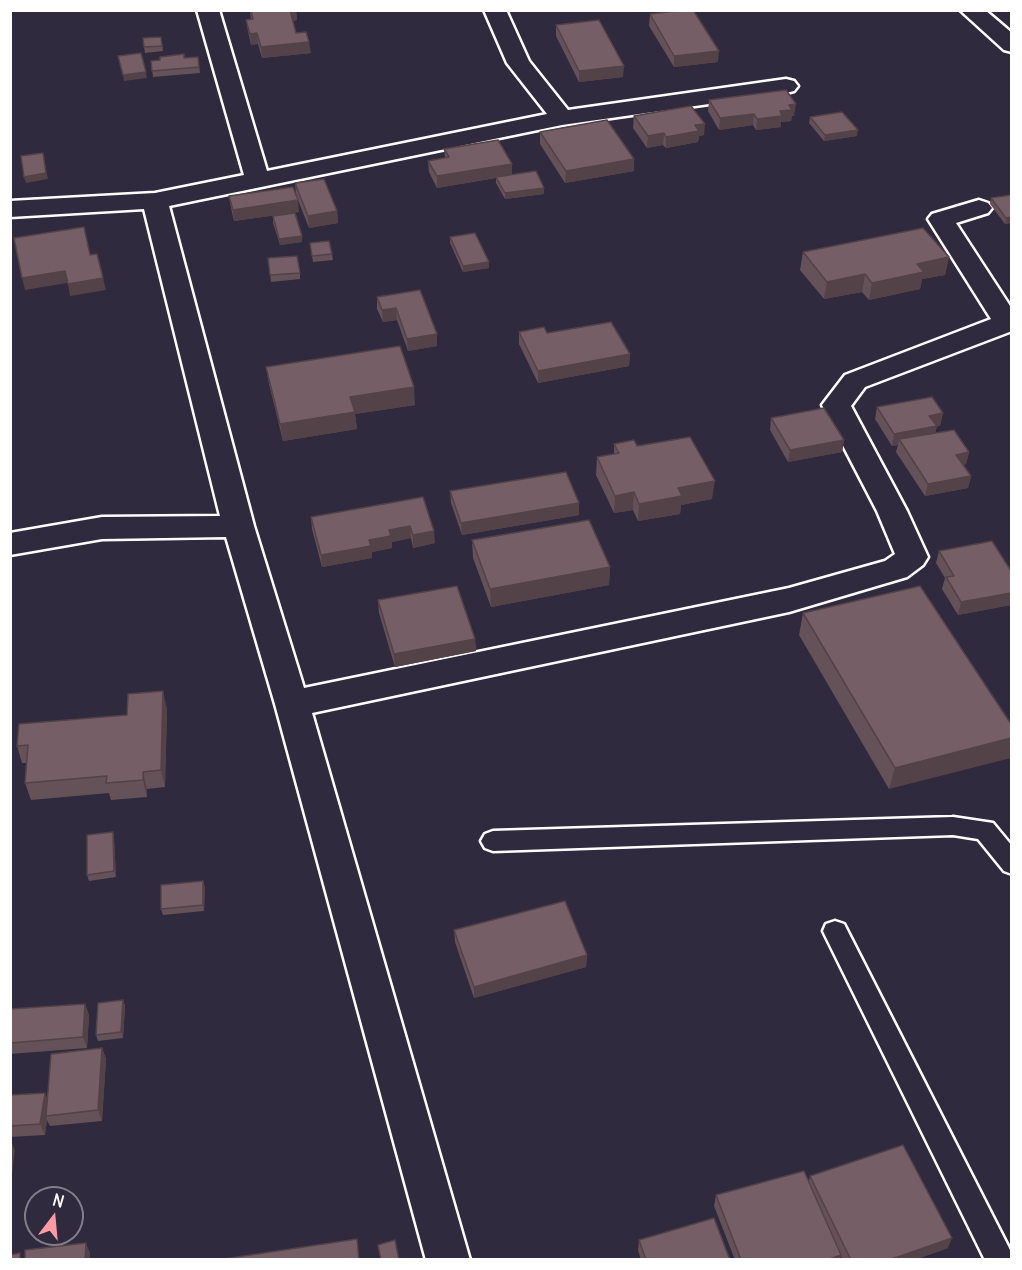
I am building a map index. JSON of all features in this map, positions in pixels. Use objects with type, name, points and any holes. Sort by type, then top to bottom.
[{"type":"street","points":[[208,10],[257,179]]},
{"type":"street","points":[[495,10],[518,63],[562,118]]},
{"type":"street","points":[[971,10],[1011,45]]},
{"type":"street","points":[[10,209],[155,201],[562,118],[786,86]]},
{"type":"street","points":[[155,201],[238,526],[292,704],[448,1260]]},
{"type":"street","points":[[292,704],[789,600],[896,569],[912,556],[892,511],[836,405],[855,381],[1007,324],[941,219],[979,208]]},
{"type":"street","points":[[10,544],[102,528],[238,526]]},
{"type":"lane","points":[[493,842],[952,826],[985,830],[1011,864]]},
{"type":"lane","points":[[835,931],[1000,1260]]},
{"type":"building","points":[[251,10],[290,10],[296,33],[306,32],[309,42],[261,47],[257,33],[250,34],[246,20],[253,19]]},
{"type":"building","points":[[693,10],[719,51],[674,56],[650,14]]},
{"type":"building","points":[[599,20],[624,66],[579,71],[556,25]]},
{"type":"building","points":[[161,37],[162,46],[144,47],[143,38]]},
{"type":"building","points":[[141,53],[146,72],[123,75],[118,56]]},
{"type":"building","points":[[184,54],[184,58],[198,57],[199,67],[152,71],[151,61],[160,60],[160,57]]},
{"type":"building","points":[[786,90],[796,104],[789,105],[792,110],[780,111],[782,116],[757,119],[754,114],[720,118],[709,100]]},
{"type":"building","points":[[691,106],[705,124],[695,125],[699,131],[666,137],[664,133],[648,136],[634,116]]},
{"type":"building","points":[[842,112],[858,130],[825,135],[810,117]]},
{"type":"building","points":[[607,120],[634,159],[566,171],[540,132]]},
{"type":"building","points":[[498,140],[512,164],[437,176],[428,161],[449,157],[444,149]]},
{"type":"building","points":[[43,153],[46,173],[24,177],[21,156]]},
{"type":"building","points":[[536,171],[544,188],[505,193],[496,177]]},
{"type":"building","points":[[324,179],[337,211],[308,216],[295,183]]},
{"type":"building","points":[[293,187],[298,200],[233,210],[229,196]]},
{"type":"building","points":[[1011,195],[1011,217],[1006,218],[991,198]]},
{"type":"building","points":[[295,213],[302,236],[279,239],[273,216]]},
{"type":"building","points":[[84,227],[90,255],[97,254],[103,278],[68,284],[65,271],[22,278],[14,238]]},
{"type":"building","points":[[923,228],[949,257],[917,264],[924,272],[872,283],[865,274],[827,282],[803,252]]},
{"type":"building","points":[[475,233],[489,262],[463,266],[450,237]]},
{"type":"building","points":[[329,241],[332,254],[312,256],[310,243]]},
{"type":"building","points":[[297,256],[300,273],[270,275],[268,258]]},
{"type":"building","points":[[420,290],[437,334],[407,339],[396,308],[382,310],[377,297]]},
{"type":"building","points":[[611,322],[630,354],[538,371],[519,332],[544,327],[547,333]]},
{"type":"building","points":[[400,346],[414,387],[350,397],[355,412],[280,424],[266,367]]},
{"type":"building","points":[[932,397],[943,413],[929,416],[937,426],[894,434],[877,407]]},
{"type":"building","points":[[824,408],[844,440],[790,450],[771,418]]},
{"type":"building","points":[[954,430],[969,452],[956,455],[971,476],[928,484],[899,439]]},
{"type":"building","points":[[690,437],[715,481],[678,488],[682,496],[639,504],[634,492],[615,496],[597,457],[619,453],[614,444],[634,440],[637,446]]},
{"type":"building","points":[[566,472],[579,503],[461,523],[450,491]]},
{"type":"building","points":[[423,497],[434,531],[413,535],[410,526],[389,530],[391,536],[369,540],[371,546],[321,555],[311,517]]},
{"type":"building","points":[[589,520],[610,567],[490,589],[472,540]]},
{"type":"building","points":[[992,541],[1011,571],[1011,593],[961,602],[946,577],[954,576],[939,551]]},
{"type":"building","points":[[457,586],[475,639],[394,654],[378,600]]},
{"type":"building","points":[[920,586],[1011,724],[1011,738],[895,768],[803,613]]},
{"type":"building","points":[[163,691],[161,770],[143,772],[143,780],[106,783],[107,776],[25,783],[28,745],[17,746],[19,724],[127,715],[128,694]]},
{"type":"building","points":[[113,832],[114,871],[87,875],[87,835]]},
{"type":"building","points":[[203,881],[203,905],[161,909],[161,885]]},
{"type":"building","points":[[565,901],[587,955],[474,987],[454,930]]},
{"type":"building","points":[[123,1000],[121,1032],[96,1035],[98,1003]]},
{"type":"building","points":[[85,1004],[83,1037],[10,1043],[10,1009]]},
{"type":"building","points":[[102,1048],[98,1110],[46,1116],[51,1054]]},
{"type":"building","points":[[45,1093],[40,1124],[10,1126],[10,1095]]},
{"type":"building","points":[[903,1145],[952,1238],[889,1260],[851,1260],[810,1176]]},
{"type":"building","points":[[804,1171],[841,1255],[827,1260],[741,1260],[716,1195]]},
{"type":"building","points":[[714,1218],[730,1260],[646,1260],[639,1240]]},
{"type":"building","points":[[357,1239],[359,1260],[217,1260]]},
{"type":"building","points":[[395,1240],[399,1260],[381,1260],[378,1245]]},
{"type":"building","points":[[86,1243],[85,1260],[25,1260],[25,1250],[84,1246]]},
{"type":"building","points":[[20,1253],[20,1260],[10,1260],[10,1255]]}]
